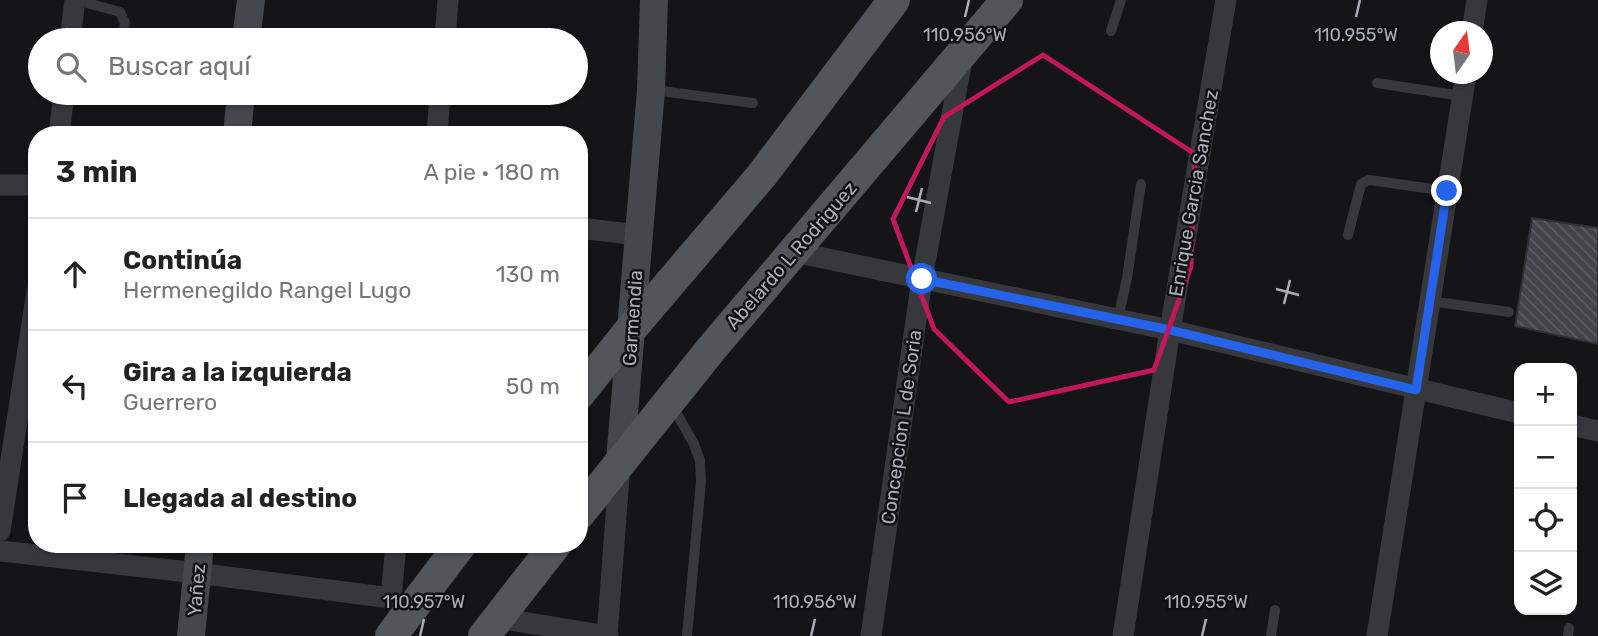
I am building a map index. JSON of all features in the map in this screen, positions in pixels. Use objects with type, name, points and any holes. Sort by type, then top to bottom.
[{"type":"main road","points":[[588,383],[631,328],[762,175],[894,0]]},
{"type":"main road","name":"Abelardo L Rodriguez","points":[[588,502],[712,348],[1007,0]]},
{"type":"main road","points":[[396,616],[453,553]]},
{"type":"main road","points":[[491,627],[549,553]]},
{"type":"street","points":[[72,28],[76,0]]},
{"type":"street","points":[[248,28],[251,0]]},
{"type":"street","points":[[446,28],[448,0]]},
{"type":"street","name":"Garmendia","points":[[607,636],[651,90],[654,0]]},
{"type":"street","name":"Enrique Garcia Sanchez","points":[[1123,636],[1170,330],[1226,0]]},
{"type":"street","points":[[1474,21],[1477,0]]},
{"type":"street","name":"Concepcion L de Soria","points":[[871,636],[922,279],[963,52]]},
{"type":"street","points":[[1377,636],[1464,84]]},
{"type":"street","points":[[60,126],[63,105]]},
{"type":"street","points":[[238,126],[240,105]]},
{"type":"street","points":[[438,126],[439,105]]},
{"type":"street","points":[[0,185],[28,185]]},
{"type":"street","points":[[588,229],[638,235]]},
{"type":"street","points":[[794,252],[1170,330],[1514,412]]},
{"type":"street","points":[[0,531],[28,349]]},
{"type":"street","points":[[1576,426],[1598,431]]},
{"type":"street","points":[[0,551],[197,573],[396,616],[396,553]]},
{"type":"street","name":"Yañez","points":[[191,636],[199,553]]},
{"type":"street","points":[[491,627],[607,636]]},
{"type":"lane","points":[[76,0],[120,12],[124,28]]},
{"type":"lane","points":[[1111,30],[1121,0]]},
{"type":"lane","points":[[1377,83],[1462,96]]},
{"type":"lane","points":[[651,90],[752,103]]},
{"type":"lane","points":[[1348,235],[1361,184],[1369,180],[1447,191]]},
{"type":"lane","points":[[1118,319],[1141,184]]},
{"type":"lane","points":[[1430,301],[1509,312]]},
{"type":"lane","points":[[669,400],[694,444],[700,461],[701,481],[687,636]]},
{"type":"lane","points":[[1271,636],[1275,610]]},
{"type":"highlighted area","points":[[1043,55],[1195,154],[1191,266],[1154,370],[1009,402],[934,329],[893,219],[944,117]]},
{"type":"building","points":[[1532,218],[1598,228],[1598,344],[1515,326]]},
{"type":"route","points":[[922,279],[1170,330],[1416,390],[1447,191]]}]
